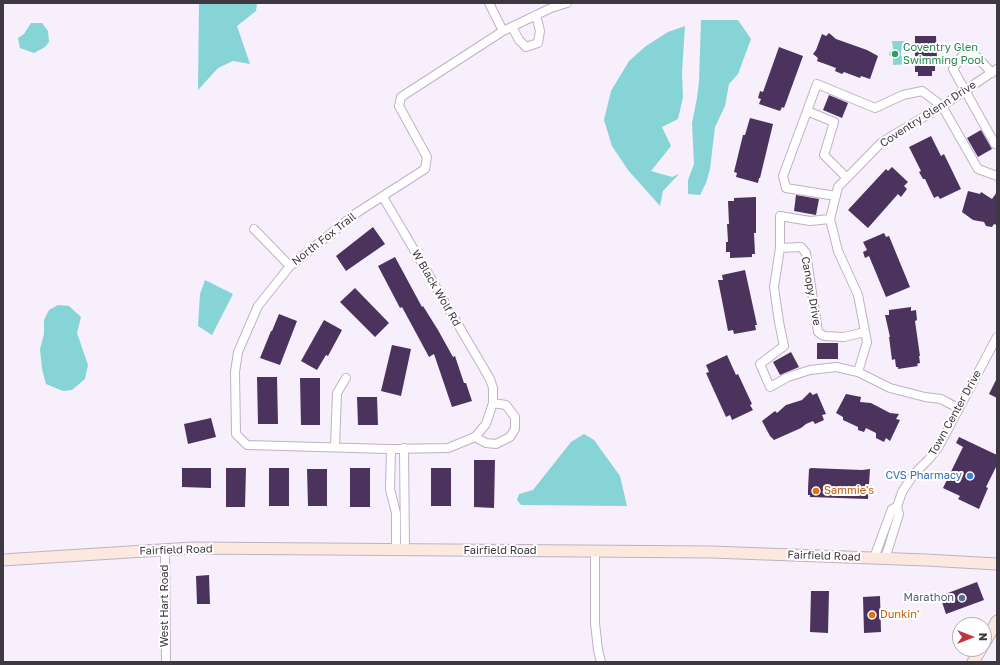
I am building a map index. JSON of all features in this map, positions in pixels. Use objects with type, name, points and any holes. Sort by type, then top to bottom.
[{"type":"street","points":[[489,3],[503,31]]},
{"type":"street","name":"North Fox Trail","points":[[475,437],[448,448],[247,445],[236,434],[235,372],[238,352],[258,306],[290,266],[358,212],[425,169],[427,157],[399,106],[401,98],[503,31],[551,8],[567,3]]},
{"type":"street","points":[[512,27],[519,40],[526,47],[538,43],[540,31],[536,15]]},
{"type":"street","points":[[994,71],[976,56],[963,55],[953,69],[995,144],[997,144]]},
{"type":"street","name":"Coventry Glenn Drive","points":[[858,372],[867,342],[858,295],[838,251],[830,219],[838,187],[882,142],[966,91],[994,71]]},
{"type":"street","points":[[836,196],[786,188],[783,176],[817,84],[875,108],[903,95],[922,91],[942,106],[978,169],[997,176]]},
{"type":"street","points":[[807,111],[834,122],[824,155],[847,178]]},
{"type":"street","name":"W Black Wolf Rd","points":[[383,197],[490,379],[493,388],[493,403]]},
{"type":"street","points":[[830,219],[810,221],[780,216],[780,248],[774,287],[784,346],[760,364],[770,387],[788,377],[810,370],[836,367],[858,372],[890,388],[925,397],[941,399],[958,408]]},
{"type":"street","points":[[254,228],[290,266]]},
{"type":"street","name":"Canopy Drive","points":[[780,248],[801,247],[806,253],[818,332],[824,336],[844,337],[865,332]]},
{"type":"street","name":"Town Center Drive","points":[[880,558],[892,509],[897,507],[902,492],[910,479],[934,453],[997,337]]},
{"type":"street","points":[[335,447],[336,393],[346,378]]},
{"type":"street","points":[[493,403],[506,405],[515,417],[515,429],[510,437],[496,444],[486,443],[475,437],[486,424],[493,403]]},
{"type":"street","points":[[390,448],[390,489],[396,513],[400,550]]},
{"type":"street","points":[[400,550],[408,448]]},
{"type":"street","name":"Fairfield Road","points":[[3,560],[205,548],[712,552],[997,564]]},
{"type":"street","name":"West Hart Road","points":[[165,550],[166,662]]},
{"type":"street","points":[[595,552],[595,623],[601,662]]},
{"type":"street","points":[[992,630],[997,621]]},
{"type":"water","points":[[199,3],[257,3],[256,11],[237,26],[250,64],[233,61],[218,68],[198,90]]},
{"type":"water","points":[[701,20],[738,20],[751,39],[738,74],[729,84],[725,106],[715,127],[710,169],[706,183],[700,195],[688,194],[688,180],[694,164],[692,123],[699,82]]},
{"type":"water","points":[[31,23],[42,23],[48,31],[49,42],[45,47],[34,53],[20,48],[18,38],[24,34]]},
{"type":"water","points":[[685,26],[682,72],[683,97],[678,119],[662,127],[671,146],[651,171],[672,177],[679,174],[663,191],[660,206],[628,170],[612,146],[604,120],[611,91],[629,61],[646,46],[668,32]]},
{"type":"water","name":"Coventry Glen Swimming Pool","points":[[892,41],[908,41],[908,48],[901,50],[901,56],[908,58],[908,64],[893,65],[893,58],[889,55],[893,49]]},
{"type":"water","points":[[205,280],[233,294],[212,335],[198,326],[200,294]]},
{"type":"water","points":[[58,305],[69,306],[81,317],[77,333],[88,365],[85,379],[72,390],[63,391],[46,384],[42,369],[40,349],[44,334],[44,320],[49,310]]},
{"type":"water","points":[[584,434],[594,440],[620,476],[627,506],[521,505],[517,500],[519,494],[533,490],[571,442]]},
{"type":"building","points":[[829,33],[836,39],[867,50],[878,56],[870,79],[861,76],[860,78],[844,72],[842,74],[835,71],[836,68],[817,61],[818,58],[813,54],[822,34],[826,36]]},
{"type":"building","points":[[915,36],[936,36],[937,58],[935,58],[935,71],[932,71],[932,76],[918,76],[918,72],[915,72]]},
{"type":"building","points":[[779,47],[803,56],[784,108],[782,107],[780,111],[759,104],[761,99],[758,98],[760,91],[763,92]]},
{"type":"building","points":[[829,95],[848,103],[842,118],[823,110]]},
{"type":"building","points":[[750,118],[773,124],[758,183],[736,177],[737,173],[734,172],[743,135],[745,135]]},
{"type":"building","points":[[981,130],[992,149],[978,157],[967,138]]},
{"type":"building","points":[[931,136],[941,156],[944,154],[961,189],[940,199],[938,196],[934,198],[925,179],[923,179],[919,172],[921,171],[909,147]]},
{"type":"building","points":[[892,167],[908,182],[904,186],[907,189],[901,197],[898,194],[868,228],[848,210],[886,169],[888,171]]},
{"type":"building","points":[[968,191],[980,194],[981,192],[992,199],[997,192],[997,225],[994,224],[992,227],[986,226],[984,222],[973,220],[962,212]]},
{"type":"building","points":[[796,195],[819,199],[816,215],[794,211]]},
{"type":"building","points":[[756,197],[756,233],[754,233],[755,254],[752,254],[752,257],[730,258],[730,252],[726,252],[726,242],[728,242],[727,224],[729,224],[728,201],[734,201],[734,198]]},
{"type":"building","points":[[373,227],[385,244],[346,271],[336,256]]},
{"type":"building","points":[[884,233],[886,237],[889,236],[910,287],[886,297],[869,256],[865,258],[863,252],[867,250],[863,242]]},
{"type":"building","points":[[395,257],[422,307],[423,306],[438,330],[453,357],[455,356],[472,401],[452,407],[434,354],[429,357],[402,307],[400,308],[378,266]]},
{"type":"building","points":[[745,270],[757,325],[755,325],[756,330],[734,334],[733,330],[728,331],[718,280],[723,280],[722,275]]},
{"type":"building","points":[[355,288],[389,323],[375,337],[340,302]]},
{"type":"building","points":[[911,307],[911,311],[916,310],[917,320],[915,321],[920,363],[917,364],[918,366],[898,369],[898,367],[896,367],[895,359],[892,360],[890,337],[885,315],[889,315],[889,310]]},
{"type":"building","points":[[279,314],[297,321],[280,365],[260,358]]},
{"type":"building","points":[[324,320],[342,330],[328,356],[326,355],[317,370],[301,361]]},
{"type":"building","points":[[817,343],[838,343],[838,359],[817,359]]},
{"type":"building","points":[[392,345],[411,349],[401,396],[381,391]]},
{"type":"building","points":[[791,352],[799,367],[780,375],[773,362]]},
{"type":"building","points":[[727,355],[736,375],[738,374],[752,404],[750,405],[753,410],[732,420],[730,415],[726,417],[706,373],[709,372],[706,365]]},
{"type":"building","points":[[257,377],[277,377],[278,424],[258,424]]},
{"type":"building","points":[[300,378],[320,378],[320,425],[301,425]]},
{"type":"building","points":[[997,378],[997,398],[989,394]]},
{"type":"building","points":[[810,392],[813,395],[817,393],[826,414],[822,415],[824,420],[815,424],[813,421],[774,440],[770,436],[762,421],[775,411],[777,413],[786,405],[802,400]]},
{"type":"building","points":[[846,394],[861,397],[860,402],[871,403],[890,413],[899,414],[896,419],[900,420],[890,441],[886,438],[884,442],[876,438],[876,433],[866,428],[864,432],[858,430],[858,427],[843,420],[843,417],[836,413]]},
{"type":"building","points":[[357,397],[377,397],[378,425],[358,425]]},
{"type":"building","points":[[211,418],[216,437],[188,444],[184,424]]},
{"type":"building","name":"CVS Pharmacy","points":[[959,437],[997,455],[997,465],[986,487],[988,488],[979,509],[958,499],[960,496],[943,488],[963,447],[956,443]]},
{"type":"building","points":[[474,460],[495,460],[494,508],[474,507]]},
{"type":"building","points":[[182,468],[211,468],[211,488],[182,487]]},
{"type":"building","points":[[226,468],[246,468],[245,507],[226,507]]},
{"type":"building","points":[[269,468],[289,468],[289,506],[269,506]]},
{"type":"building","points":[[350,468],[370,468],[370,507],[350,507]]},
{"type":"building","points":[[431,468],[451,468],[451,506],[431,506]]},
{"type":"building","points":[[307,469],[327,469],[327,506],[308,506]]},
{"type":"building","points":[[809,469],[870,469],[868,499],[810,497],[810,495],[808,495],[808,489]]},
{"type":"building","points":[[209,575],[210,604],[197,604],[196,576]]},
{"type":"building","points":[[977,582],[984,600],[946,614],[940,596]]},
{"type":"building","points":[[811,591],[829,591],[828,633],[810,632]]},
{"type":"building","name":"Dunkin'","points":[[880,596],[881,632],[864,633],[863,597]]},
{"type":"place","name":"Coventry Glen Swimming Pool","points":[[895,54]]},
{"type":"place","name":"CVS Pharmacy","points":[[970,476]]},
{"type":"place","name":"Sammie's","points":[[816,491]]},
{"type":"place","name":"Marathon","points":[[962,598]]},
{"type":"place","name":"Dunkin'","points":[[872,615]]}]
